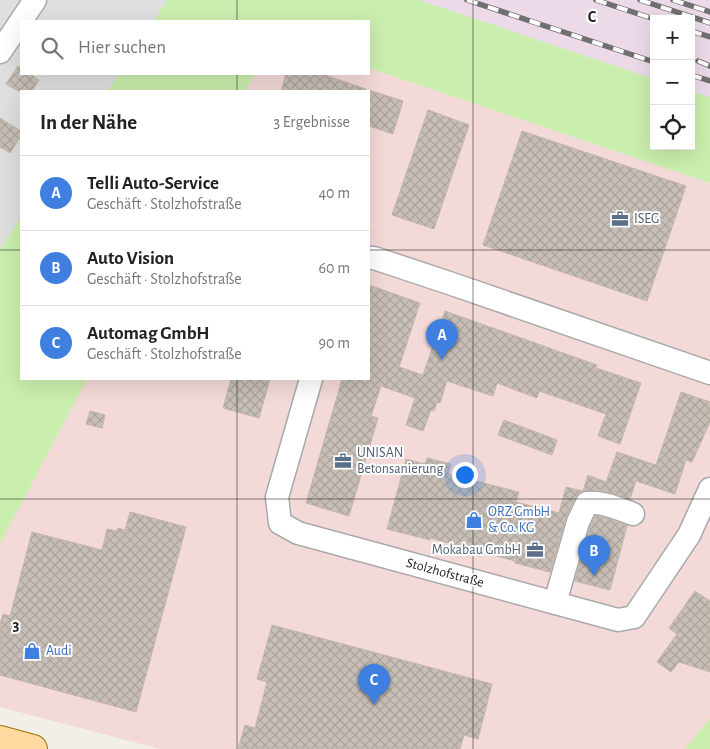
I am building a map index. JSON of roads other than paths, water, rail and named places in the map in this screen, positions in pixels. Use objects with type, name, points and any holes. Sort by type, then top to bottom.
[{"type":"main road","points":[[0,740],[33,749]]},
{"type":"street","points":[[22,20],[35,0]]},
{"type":"street","points":[[0,52],[20,22]]},
{"type":"street","points":[[370,258],[710,373]]},
{"type":"street","name":"Stolzhofstraße","points":[[311,380],[277,497],[280,523],[298,533],[554,603],[618,620],[634,617],[705,514],[710,489]]},
{"type":"street","points":[[554,603],[578,522],[587,503],[592,502],[612,506],[633,514]]},
{"type":"railway","points":[[467,0],[650,61]]},
{"type":"railway","points":[[596,0],[650,18]]},
{"type":"railway","points":[[640,0],[710,23]]},
{"type":"railway","points":[[673,0],[710,12]]},
{"type":"railway","points":[[695,32],[710,37]]},
{"type":"railway","points":[[698,61],[710,66]]},
{"type":"railway","points":[[695,76],[710,81]]},
{"type":"place","name":"ISEG","points":[[620,219]]},
{"type":"place","name":"Telli Auto-Service","points":[[442,360]]},
{"type":"place","name":"UNISAN Betonsanierung","points":[[343,461]]},
{"type":"place","name":"ORZ GmbH & Co. KG","points":[[474,520]]},
{"type":"place","name":"Mokabau GmbH","points":[[535,550]]},
{"type":"place","name":"Auto Vision","points":[[594,576]]},
{"type":"place","name":"Audi","points":[[32,651]]},
{"type":"place","name":"Automag GmbH","points":[[374,705]]}]
